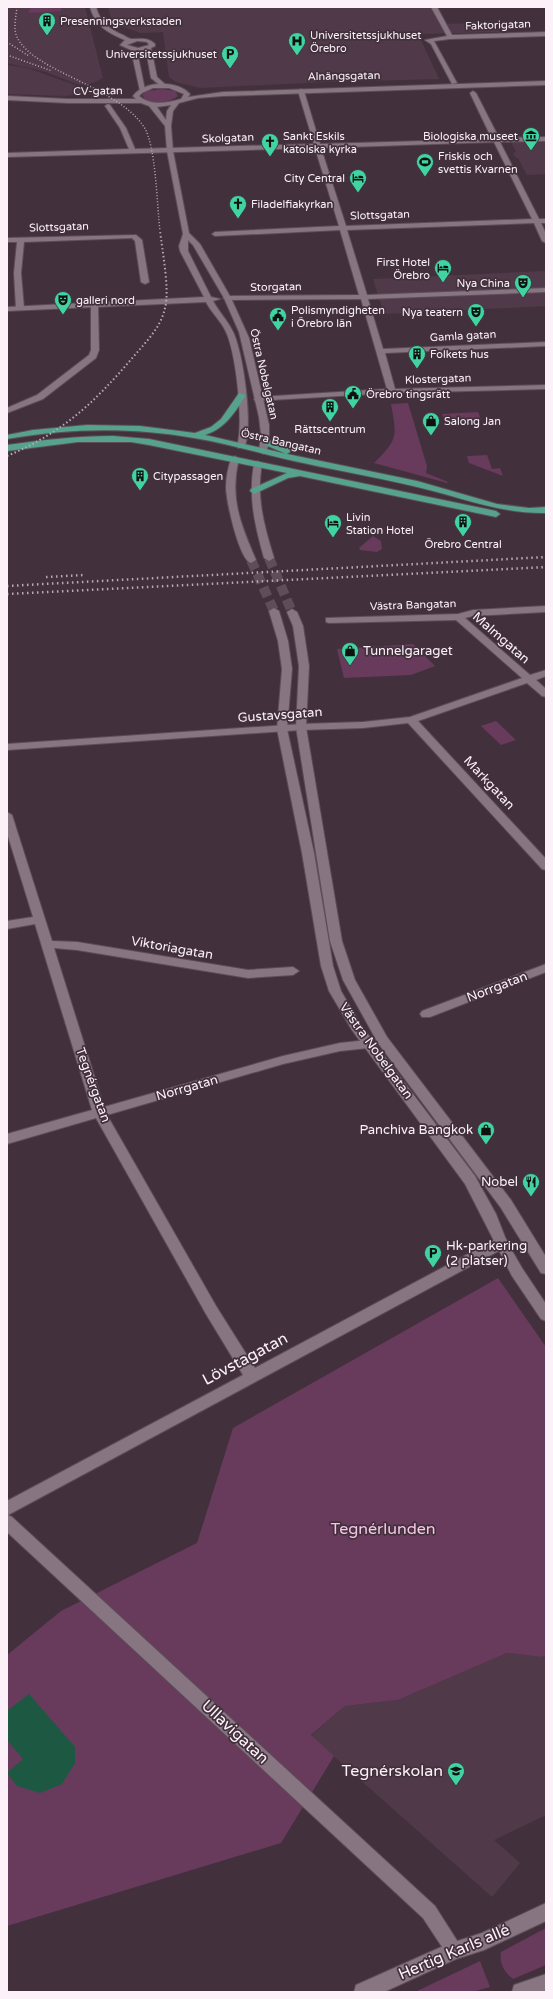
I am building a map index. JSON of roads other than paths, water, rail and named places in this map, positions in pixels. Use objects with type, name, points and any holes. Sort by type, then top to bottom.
[{"type":"main road","points":[[196,436],[210,432],[223,424],[242,395]]},
{"type":"main road","name":"Östra Bangatan","points":[[7,437],[68,428],[113,427],[136,428],[196,436],[240,446],[260,458],[301,473],[406,496],[509,516],[546,518]]},
{"type":"main road","points":[[68,428],[68,440]]},
{"type":"main road","points":[[7,448],[68,440],[129,439],[235,459],[248,456],[306,467],[331,466]]},
{"type":"main road","points":[[266,442],[288,452],[295,458]]},
{"type":"main road","points":[[235,459],[240,446]]},
{"type":"main road","name":"Östra Bangatan","points":[[260,458],[295,458],[438,489],[495,506],[528,511],[546,510]]},
{"type":"main road","points":[[254,490],[286,476],[301,473]]},
{"type":"main road","points":[[406,496],[418,490],[438,489]]},
{"type":"street","points":[[93,7],[95,17],[100,24],[129,40],[149,41],[153,44],[148,48],[134,49],[123,45],[129,40]]},
{"type":"street","points":[[434,7],[450,37]]},
{"type":"street","name":"Faktorigatan","points":[[455,85],[433,44],[428,40],[450,37],[546,34]]},
{"type":"street","points":[[148,48],[154,78],[164,86]]},
{"type":"street","points":[[134,49],[140,91],[136,96],[156,109],[162,120],[168,126]]},
{"type":"street","name":"Alnängsgatan","points":[[164,86],[196,91],[546,84]]},
{"type":"street","name":"CV-gatan","points":[[53,100],[103,97],[164,86]]},
{"type":"street","points":[[168,126],[170,111],[187,94],[181,89]]},
{"type":"street","points":[[300,89],[341,228],[380,350],[391,391]]},
{"type":"street","name":"Alnängsgatan","points":[[145,102],[161,104],[216,94],[300,89]]},
{"type":"street","points":[[473,93],[498,140],[546,241]]},
{"type":"street","name":"CV-gatan","points":[[7,98],[145,102]]},
{"type":"street","points":[[108,106],[123,128],[133,152]]},
{"type":"street","name":"Östra Nobelgatan","points":[[168,126],[170,151],[186,234],[184,251],[208,299],[229,330],[234,344],[245,424],[240,446]]},
{"type":"street","name":"Skolgatan","points":[[7,155],[546,139]]},
{"type":"street","name":"Slottsgatan","points":[[215,234],[546,221]]},
{"type":"street","name":"Östra Nobelgatan","points":[[186,234],[196,244],[229,301],[244,333],[253,380],[264,424],[266,442],[260,458]]},
{"type":"street","name":"Slottsgatan","points":[[7,240],[136,237],[138,240],[145,282]]},
{"type":"street","points":[[20,308],[17,296],[19,248],[22,239]]},
{"type":"street","name":"Storgatan","points":[[7,309],[208,299],[229,301],[546,290]]},
{"type":"street","points":[[7,410],[40,397],[93,356],[95,350],[94,304]]},
{"type":"street","name":"Gamla gatan","points":[[380,350],[546,344]]},
{"type":"street","name":"Klostergatan","points":[[258,399],[391,391],[546,387]]},
{"type":"street","points":[[260,458],[254,490],[259,524],[269,558]]},
{"type":"street","points":[[235,459],[231,469],[229,489],[231,506],[251,560]]},
{"type":"street","name":"Västra Bangatan","points":[[329,620],[458,617],[473,613],[546,609]]},
{"type":"street","name":"Västra Nobelgatan","points":[[274,611],[283,642],[286,669],[282,729],[308,853],[330,977],[344,1010],[470,1180],[489,1214],[501,1243],[517,1272],[546,1315]]},
{"type":"street","name":"Västra Nobelgatan","points":[[292,612],[298,626],[304,666],[301,727],[336,941],[349,980],[382,1040],[506,1204],[546,1269]]},
{"type":"street","name":"Malmgatan","points":[[458,617],[546,694]]},
{"type":"street","name":"Gustavsgatan","points":[[7,747],[301,727],[363,725],[411,720],[546,673]]},
{"type":"street","name":"Markgatan","points":[[411,720],[546,866]]},
{"type":"street","name":"Tegnérgatan","points":[[7,815],[99,1112],[196,1284],[237,1354],[252,1376]]},
{"type":"street","points":[[7,924],[40,919]]},
{"type":"street","name":"Viktoriagatan","points":[[47,945],[58,944],[78,946],[248,974],[293,972]]},
{"type":"street","name":"Norrgatan","points":[[426,1014],[546,968]]},
{"type":"street","name":"Norrgatan","points":[[7,1139],[316,1052],[368,1044]]},
{"type":"street","name":"Lövstagatan","points":[[7,1509],[501,1243]]},
{"type":"street","name":"Ullavigatan","points":[[7,1522],[429,1912],[454,1950]]},
{"type":"street","name":"Hertig Karls allé","points":[[362,1992],[454,1950],[484,1941],[546,1912]]},
{"type":"street","points":[[521,1992],[546,1983]]},
{"type":"tunnel","points":[[269,558],[292,612]]},
{"type":"tunnel","points":[[251,560],[274,611]]},
{"type":"railway","points":[[17,7],[15,30],[17,37],[26,49],[40,60],[57,70],[115,100],[131,113],[144,127],[148,136],[154,161],[160,231]]},
{"type":"railway","points":[[7,42],[29,56]]},
{"type":"railway","points":[[7,55],[52,71]]},
{"type":"railway","points":[[7,456],[45,437],[77,415],[119,373],[157,328],[165,308],[167,291],[160,230]]},
{"type":"railway","points":[[7,586],[546,557]]},
{"type":"railway","points":[[7,594],[546,567]]},
{"type":"railway","points":[[46,577],[84,575]]},
{"type":"place","name":"Presenningsverkstaden","points":[[47,36]]},
{"type":"place","name":"Universitetssjukhuset Örebro","points":[[297,56]]},
{"type":"place","name":"Universitetssjukhuset","points":[[230,69]]},
{"type":"place","name":"Biologiska museet","points":[[531,151]]},
{"type":"place","name":"Sankt Eskils katolska kyrka","points":[[270,157]]},
{"type":"place","name":"Friskis och svettis Kvarnen","points":[[425,177]]},
{"type":"place","name":"City Central","points":[[358,193]]},
{"type":"place","name":"Filadelfiakyrkan","points":[[238,219]]},
{"type":"place","name":"First Hotel Örebro","points":[[443,283]]},
{"type":"place","name":"Nya China","points":[[523,298]]},
{"type":"place","name":"galleri nord","points":[[63,315]]},
{"type":"place","name":"Nya teatern","points":[[476,327]]},
{"type":"place","name":"Polismyndigheten i Örebro län","points":[[278,331]]},
{"type":"place","name":"Folkets hus","points":[[417,369]]},
{"type":"place","name":"Örebro tingsrätt","points":[[353,409]]},
{"type":"place","name":"Rättscentrum","points":[[330,422]]},
{"type":"place","name":"Salong Jan","points":[[431,436]]},
{"type":"place","name":"Citypassagen","points":[[140,491]]},
{"type":"place","name":"Örebro Central","points":[[463,537]]},
{"type":"place","name":"Livin Station Hotel","points":[[333,538]]},
{"type":"place","name":"Tunnelgaraget","points":[[350,666]]},
{"type":"place","name":"Panchiva Bangkok","points":[[486,1145]]},
{"type":"place","name":"Nobel","points":[[531,1197]]},
{"type":"place","name":"Hk-parkering (2 platser)","points":[[433,1268]]},
{"type":"place","name":"Tegnérskolan","points":[[456,1786]]},
{"type":"park label","name":"Tegnérlunden","points":[[383,1529]]}]
